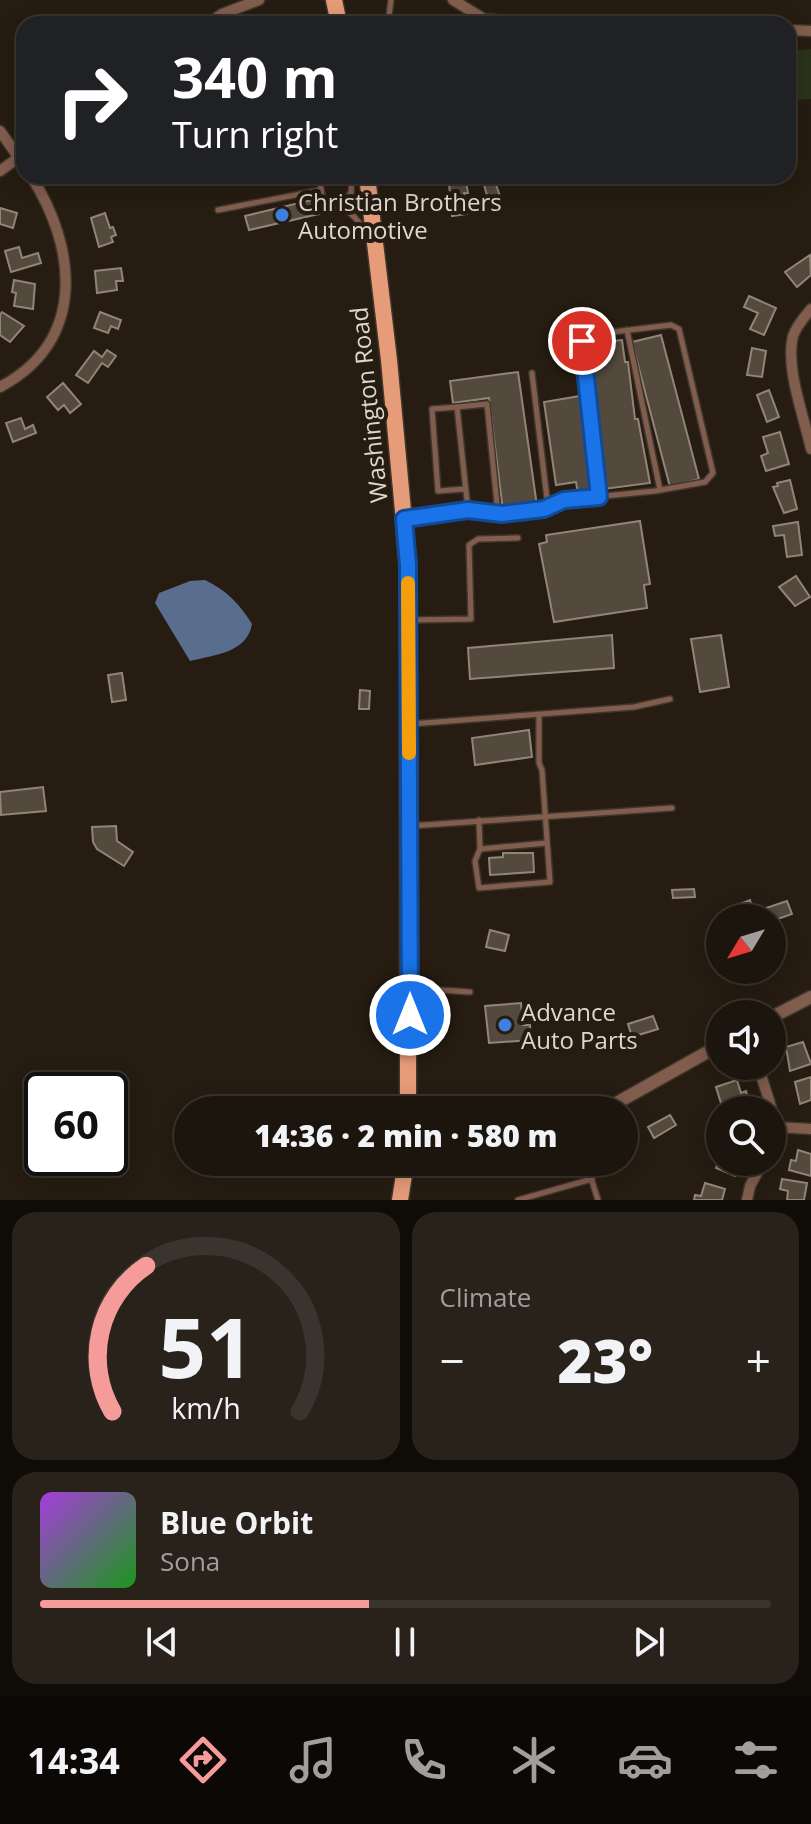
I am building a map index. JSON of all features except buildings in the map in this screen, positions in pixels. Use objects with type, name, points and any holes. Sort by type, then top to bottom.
[{"type":"main road","name":"Washington Road","points":[[368,184],[408,565],[408,1096]]},
{"type":"main road","points":[[400,1200],[404,1176]]},
{"type":"street","points":[[219,16],[259,0]]},
{"type":"street","points":[[453,0],[479,16]]},
{"type":"street","points":[[0,131],[16,151]]},
{"type":"street","points":[[0,387],[33,364],[46,347],[57,327],[67,282],[64,255],[54,220],[35,184]]},
{"type":"street","points":[[811,309],[794,333],[791,371],[811,449]]},
{"type":"street","points":[[786,1010],[811,997]]},
{"type":"street","points":[[629,1096],[706,1053]]},
{"type":"street","points":[[786,1128],[811,1129]]},
{"type":"street","points":[[747,1200],[755,1176]]},
{"type":"lane","points":[[320,184],[327,207],[339,206],[355,216],[376,248]]},
{"type":"lane","points":[[339,206],[351,193],[352,184]]},
{"type":"lane","points":[[218,210],[321,190]]},
{"type":"lane","points":[[404,519],[468,510],[498,514],[548,507],[564,500],[599,497],[660,490],[705,482],[713,473],[679,329],[671,325],[588,335],[582,341],[599,497]]},
{"type":"lane","points":[[627,330],[660,490]]},
{"type":"lane","points":[[532,373],[548,507]]},
{"type":"lane","points":[[465,489],[438,491],[432,409],[487,404],[498,514]]},
{"type":"lane","points":[[457,407],[468,510]]},
{"type":"lane","points":[[408,620],[471,619],[469,545],[478,539],[518,538]]},
{"type":"lane","points":[[409,724],[634,707],[670,699]]},
{"type":"lane","points":[[479,820],[480,849],[475,861],[479,888],[550,882],[539,763],[539,714]]},
{"type":"lane","points":[[409,826],[672,808]]},
{"type":"lane","points":[[480,849],[547,843]]},
{"type":"lane","points":[[410,988],[470,992]]},
{"type":"lane","points":[[591,1176],[598,1200]]},
{"type":"lane","points":[[518,1200],[534,1198],[592,1179]]},
{"type":"green space","points":[[811,49],[811,99],[797,100],[796,50]]},
{"type":"water","points":[[205,580],[232,598],[252,624],[249,634],[237,647],[190,661],[155,603],[159,593],[190,581]]},
{"type":"slow traffic","points":[[408,583],[409,753]]},
{"type":"place","name":"Christian Brothers Automotive","points":[[282,215]]},
{"type":"place","name":"Advance Auto Parts","points":[[505,1025]]},
{"type":"route","points":[[410,1015],[408,565],[404,519],[468,510],[502,514],[544,509],[564,500],[599,497],[582,341]]}]
